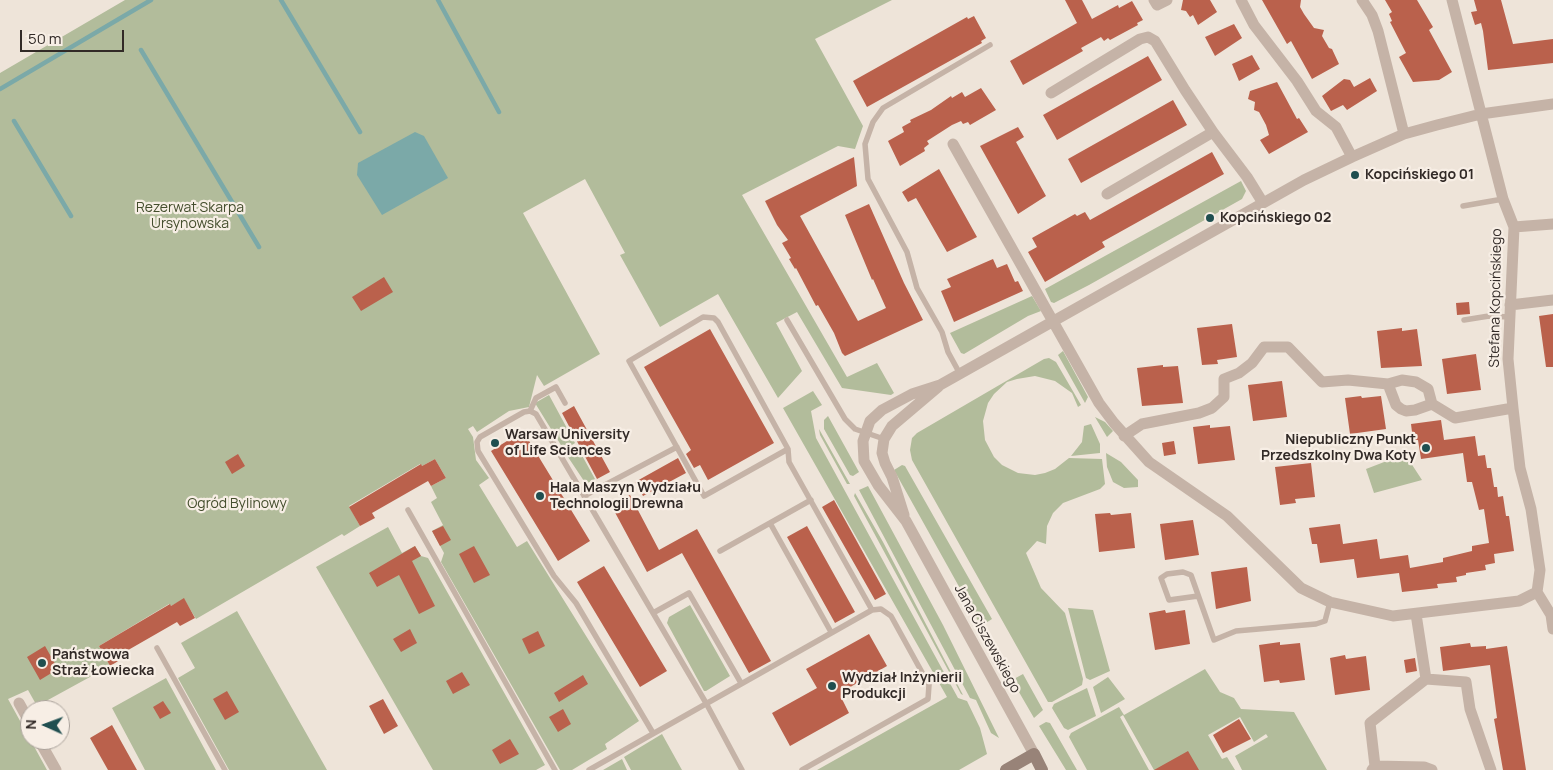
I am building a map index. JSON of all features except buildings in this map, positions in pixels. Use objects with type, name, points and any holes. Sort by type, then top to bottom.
[{"type":"street","points":[[1154,0],[1157,6],[1167,0]]},
{"type":"street","points":[[1241,0],[1254,25],[1297,81],[1316,111],[1336,127],[1352,157]]},
{"type":"street","points":[[1362,0],[1372,15],[1378,31],[1404,134]]},
{"type":"street","name":"Stefana Kopcińskiego","points":[[1452,0],[1503,199],[1514,227],[1508,359],[1520,468],[1531,509],[1540,570],[1537,592]]},
{"type":"street","points":[[1051,93],[1148,37],[1155,41],[1160,48],[1213,132],[1229,150],[1263,203]]},
{"type":"street","points":[[865,434],[870,421],[882,410],[912,394],[940,385],[1263,203],[1352,157],[1404,134],[1481,114],[1553,104]]},
{"type":"street","points":[[1107,194],[1213,132]]},
{"type":"street","points":[[953,144],[1099,403],[1124,436],[1149,462],[1227,516],[1301,588],[1330,602],[1384,615],[1416,614],[1519,601],[1537,592],[1551,615],[1553,628]]},
{"type":"street","points":[[1514,227],[1553,224]]},
{"type":"street","points":[[1510,305],[1553,300]]},
{"type":"street","points":[[1124,436],[1142,424],[1212,408],[1224,397],[1224,379],[1246,368],[1264,347],[1288,347],[1322,382],[1348,380],[1388,384],[1402,380],[1425,386],[1431,394],[1432,404]]},
{"type":"street","points":[[1388,384],[1396,405],[1406,412],[1432,404]]},
{"type":"street","points":[[884,439],[892,426],[940,385]]},
{"type":"street","points":[[1432,404],[1455,418],[1513,408]]},
{"type":"street","name":"Jana Ciszewskiego","points":[[865,434],[862,449],[864,461],[878,485],[906,521],[1042,770]]},
{"type":"street","name":"Jana Ciszewskiego","points":[[884,439],[882,453],[884,463],[892,477],[906,521]]},
{"type":"street","points":[[1416,614],[1426,679]]},
{"type":"street","points":[[1432,770],[1424,767],[1373,768],[1370,723],[1426,679],[1466,682],[1470,709],[1491,770]]},
{"type":"street","points":[[45,750],[56,770]]},
{"type":"street","points":[[1006,770],[1034,754]]},
{"type":"lane","points":[[960,374],[948,352],[942,332],[917,288],[907,252],[868,179],[865,144],[873,122],[883,108],[990,45]]},
{"type":"lane","points":[[1463,206],[1503,199]]},
{"type":"lane","points":[[1464,320],[1489,316],[1510,317]]},
{"type":"lane","points":[[788,448],[704,496],[629,361],[704,317],[714,318],[718,322],[788,448],[789,462],[872,610]]},
{"type":"lane","points":[[787,320],[840,412],[855,429],[884,439]]},
{"type":"lane","points":[[530,411],[536,398],[556,387],[565,404]]},
{"type":"lane","points":[[653,733],[576,603],[554,576],[478,451],[477,442],[480,438],[524,412],[530,411],[536,414],[706,703],[742,770]]},
{"type":"lane","points":[[584,496],[677,447]]},
{"type":"lane","points":[[720,551],[811,500]]},
{"type":"lane","points":[[408,510],[555,770]]},
{"type":"lane","points":[[770,523],[831,632]]},
{"type":"lane","points":[[1198,596],[1169,600],[1161,578],[1167,574],[1189,573],[1193,578],[1214,640],[1236,630],[1316,624],[1325,621],[1330,602]]},
{"type":"lane","points":[[653,613],[689,593],[741,683]]},
{"type":"lane","points":[[589,770],[831,632],[872,610],[881,609],[892,616],[929,685],[928,699],[802,770]]},
{"type":"lane","points":[[157,648],[225,770]]},
{"type":"green space","points":[[125,0],[892,0],[815,39],[863,126],[855,149],[838,146],[742,195],[847,377],[877,363],[894,393],[891,395],[842,388],[797,312],[776,323],[802,371],[778,398],[718,294],[660,327],[620,255],[625,253],[585,179],[523,213],[600,354],[544,386],[537,375],[529,407],[509,411],[477,432],[473,426],[468,429],[473,437],[476,460],[489,478],[479,485],[517,547],[527,541],[639,721],[605,744],[607,749],[572,770],[560,770],[441,562],[444,553],[432,531],[443,525],[431,502],[437,498],[431,486],[446,478],[435,459],[422,466],[420,464],[349,506],[360,526],[344,536],[342,534],[196,619],[184,599],[171,606],[169,604],[99,646],[110,666],[48,700],[34,700],[28,690],[8,699],[20,721],[20,750],[36,750],[47,770],[0,770],[0,73]]},
{"type":"green space","points":[[1241,181],[1246,191],[1242,199],[1089,285],[1054,303],[1051,302],[1045,289]]},
{"type":"green space","points":[[1032,296],[1041,311],[1028,316],[964,354],[961,353],[950,333]]},
{"type":"green space","points":[[1063,351],[1088,397],[1085,403],[1058,355]]},
{"type":"green space","points":[[1049,358],[1056,362],[1081,405],[1078,407],[1072,393],[1055,381],[1035,376],[1007,382],[994,394],[988,403],[983,421],[985,440],[994,457],[1002,465],[1018,473],[1035,475],[1045,473],[1055,469],[1069,458],[1102,459],[1105,484],[1100,489],[1063,503],[1053,513],[1047,526],[1046,544],[1037,541],[1026,553],[1041,588],[1065,613],[1083,679],[1082,685],[1052,702],[1048,702],[912,460],[910,450],[912,438],[917,433],[1044,359]]},
{"type":"green space","points":[[813,391],[822,405],[811,411],[816,438],[958,698],[967,701],[980,728],[987,754],[959,770],[817,770],[947,697],[783,408]]},
{"type":"green space","points":[[549,395],[575,443],[564,450],[535,403]]},
{"type":"green space","points":[[828,416],[859,472],[853,476],[850,475],[824,429],[824,420]]},
{"type":"green space","points":[[1095,417],[1105,422],[1113,431],[1107,437]]},
{"type":"green space","points":[[1091,424],[1100,444],[1100,453],[1071,456],[1082,442],[1084,426]]},
{"type":"green space","points":[[819,429],[850,484],[847,484],[820,435]]},
{"type":"green space","points":[[579,450],[595,479],[586,484],[568,457]]},
{"type":"green space","points":[[1106,453],[1121,462],[1138,480],[1138,487],[1124,488],[1113,482],[1107,467]]},
{"type":"green space","points":[[1405,454],[1422,480],[1374,493],[1366,469]]},
{"type":"green space","points":[[902,465],[905,466],[992,619],[981,626],[894,470]]},
{"type":"green space","points":[[868,486],[943,625],[999,738],[991,733],[976,700],[970,698],[859,490]]},
{"type":"green space","points":[[855,493],[883,542],[963,695],[854,496]]},
{"type":"green space","points":[[388,527],[402,553],[415,546],[421,556],[428,558],[545,765],[536,770],[433,770],[316,567]]},
{"type":"green space","points":[[690,605],[730,676],[706,691],[704,691],[667,623],[669,617]]},
{"type":"green space","points":[[1068,608],[1093,610],[1110,671],[1090,680],[1086,678]]},
{"type":"green space","points":[[237,611],[327,770],[229,770],[178,678],[195,668],[181,643]]},
{"type":"green space","points":[[1205,669],[1220,692],[1234,698],[1241,709],[1294,712],[1327,770],[1242,770],[1235,756],[1268,737],[1266,734],[1254,742],[1240,717],[1208,735],[1222,759],[1227,757],[1235,770],[1154,770],[1123,715],[1120,717],[1149,770],[1087,770],[1069,737],[1071,733],[1119,707],[1124,715]]},
{"type":"green space","points":[[1023,674],[1043,710],[1034,718],[1012,680]]},
{"type":"green space","points":[[1108,677],[1125,699],[1101,713],[1093,687]]},
{"type":"green space","points":[[166,678],[216,770],[145,770],[112,708]]},
{"type":"green space","points":[[1087,688],[1096,716],[1068,730],[1064,728],[1052,708],[1054,704]]},
{"type":"green space","points":[[1046,722],[1050,723],[1077,770],[1066,770],[1039,726]]},
{"type":"green space","points":[[662,734],[682,770],[631,770],[624,757]]},
{"type":"green space","points":[[622,759],[627,770],[603,770]]},
{"type":"water","points":[[415,132],[424,136],[448,178],[382,215],[357,175],[358,163]]},
{"type":"waterway","points":[[0,89],[151,0]]},
{"type":"waterway","points":[[281,0],[360,132]]},
{"type":"waterway","points":[[438,0],[499,112]]},
{"type":"waterway","points":[[141,50],[259,247]]},
{"type":"waterway","points":[[14,121],[71,216]]},
{"type":"place","name":"Kopcińskiego 01","points":[[1355,175]]},
{"type":"place","name":"Kopcińskiego 02","points":[[1210,218]]},
{"type":"place","name":"Warsaw University of Life Sciences","points":[[495,443]]},
{"type":"place","name":"Niepubliczny Punkt Przedszkolny Dwa Koty","points":[[1426,448]]},
{"type":"place","name":"Hala Maszyn Wydziału Technologii Drewna","points":[[540,496]]},
{"type":"place","name":"Państwowa Straż Łowiecka","points":[[42,663]]},
{"type":"place","name":"Wydział Inżynierii Produkcji","points":[[832,686]]},
{"type":"park label","name":"Rezerwat Skarpa Ursynowska","points":[[190,216]]},
{"type":"park label","name":"Ogród Bylinowy","points":[[237,504]]}]
